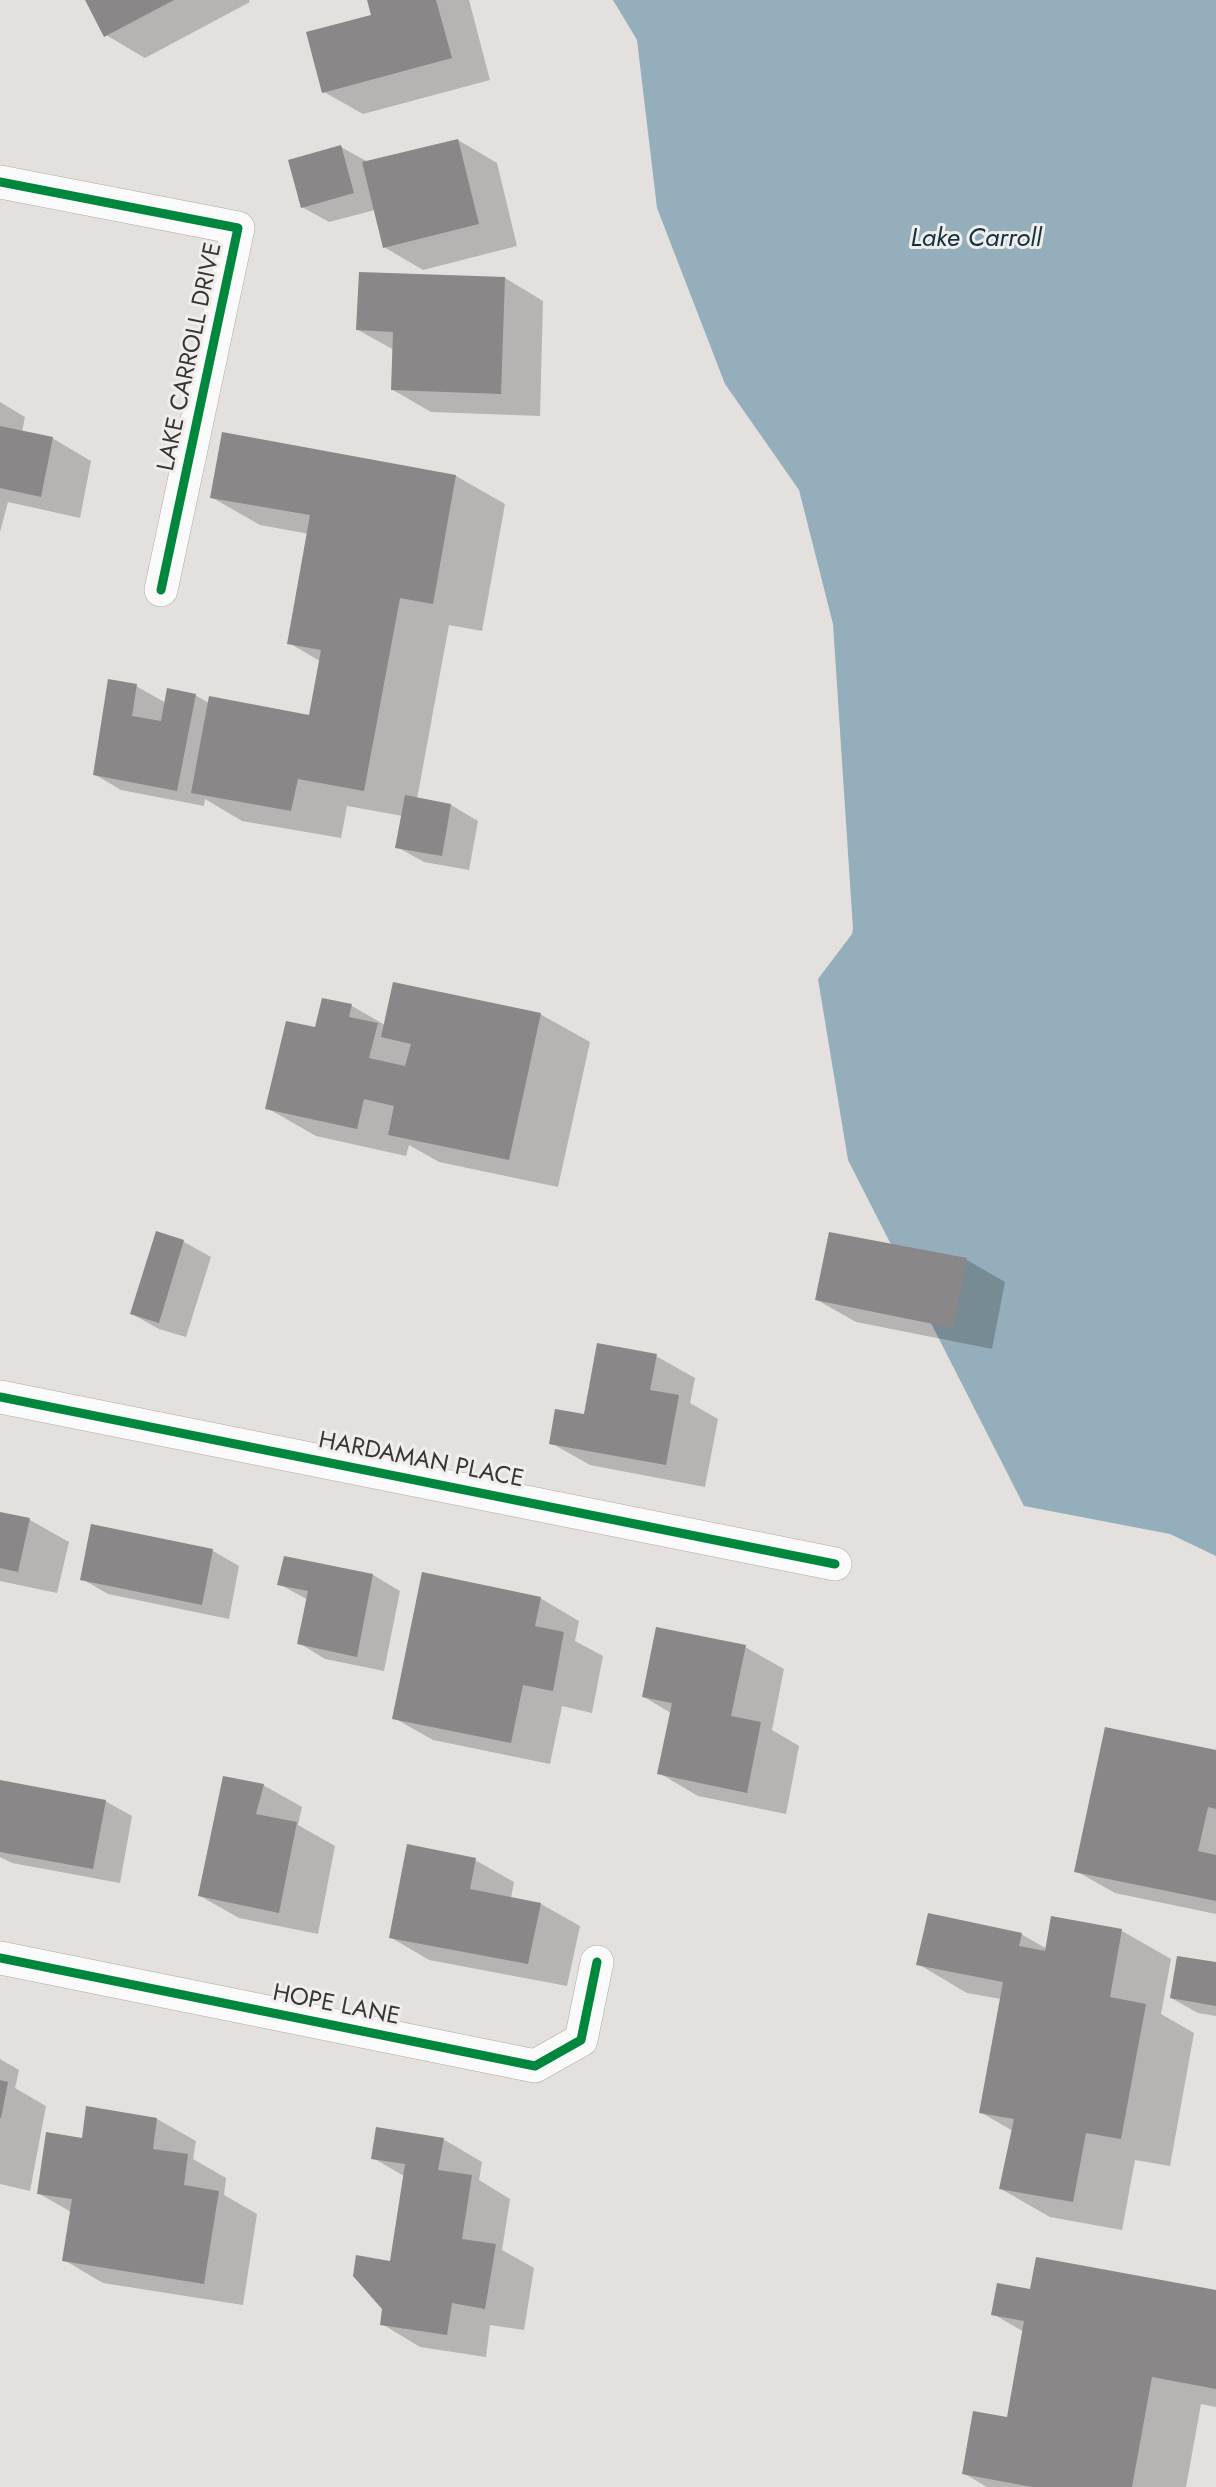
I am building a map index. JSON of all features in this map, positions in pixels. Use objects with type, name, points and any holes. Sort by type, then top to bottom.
[{"type":"street","name":"LAKE CARROLL DRIVE","points":[[0,182],[238,228],[161,590]]},
{"type":"street","name":"HARDAMAN PLACE","points":[[0,1397],[835,1564]]},
{"type":"street","name":"HOPE LANE","points":[[0,1958],[535,2066],[580,2040],[597,1962]]},
{"type":"water","name":"Lake Carroll","points":[[613,0],[1216,0],[1216,1556],[1170,1534],[1024,1506],[848,1160],[818,979],[852,934],[853,929],[833,624],[799,490],[725,384],[657,208],[637,40]]},
{"type":"building","points":[[85,0],[174,0],[104,37]]},
{"type":"building","points":[[367,0],[436,0],[452,58],[322,93],[306,32],[371,15]]},
{"type":"building","points":[[458,139],[479,224],[383,248],[362,162]]},
{"type":"building","points":[[341,145],[354,193],[301,208],[288,160]]},
{"type":"building","points":[[359,272],[505,277],[501,394],[391,390],[393,332],[356,330]]},
{"type":"building","points":[[0,426],[53,437],[41,497],[0,488]]},
{"type":"building","points":[[222,432],[456,475],[433,604],[400,598],[364,791],[298,779],[291,811],[191,793],[209,696],[309,715],[321,650],[287,644],[310,515],[210,498]]},
{"type":"building","points":[[108,679],[137,684],[132,716],[161,721],[167,688],[196,694],[177,791],[93,775]]},
{"type":"building","points":[[405,795],[451,804],[442,856],[395,848]]},
{"type":"building","points":[[393,982],[541,1013],[509,1160],[388,1135],[394,1106],[364,1099],[357,1129],[265,1109],[286,1021],[315,1027],[322,998],[352,1004],[349,1017],[378,1023],[369,1058],[405,1066],[411,1044],[381,1037]]},
{"type":"building","points":[[156,1231],[184,1240],[159,1323],[130,1314]]},
{"type":"building","points":[[829,1232],[967,1258],[953,1328],[815,1300]]},
{"type":"building","points":[[597,1343],[657,1354],[650,1390],[679,1395],[666,1465],[549,1444],[555,1409],[584,1414]]},
{"type":"building","points":[[0,1512],[30,1518],[18,1572],[0,1568]]},
{"type":"building","points":[[91,1524],[213,1549],[202,1605],[80,1580]]},
{"type":"building","points":[[284,1556],[373,1574],[357,1657],[297,1644],[308,1591],[277,1585]]},
{"type":"building","points":[[422,1572],[541,1597],[535,1626],[564,1632],[553,1691],[523,1685],[511,1743],[392,1719]]},
{"type":"building","points":[[656,1627],[746,1645],[731,1716],[761,1722],[747,1793],[657,1774],[672,1703],[642,1697]]},
{"type":"building","points":[[1105,1727],[1216,1750],[1216,1809],[1208,1807],[1198,1851],[1216,1855],[1216,1901],[1074,1872]]},
{"type":"building","points":[[223,1776],[264,1784],[256,1814],[297,1822],[279,1913],[198,1896]]},
{"type":"building","points":[[0,1780],[106,1800],[93,1869],[0,1852]]},
{"type":"building","points":[[407,1844],[476,1858],[470,1889],[541,1903],[528,1964],[389,1938]]},
{"type":"building","points":[[928,1913],[1022,1933],[1019,1946],[1045,1951],[1051,1916],[1122,1929],[1110,1997],[1146,2004],[1121,2139],[1086,2133],[1073,2202],[999,2189],[1014,2119],[979,2113],[1003,1982],[916,1965]]},
{"type":"building","points":[[1177,1956],[1216,1962],[1216,2006],[1170,1998]]},
{"type":"building","points":[[0,2080],[8,2082],[1,2118],[0,2118]]},
{"type":"building","points":[[86,2106],[157,2118],[153,2149],[188,2154],[184,2185],[219,2191],[204,2284],[62,2261],[72,2199],[37,2194],[46,2132],[82,2138]]},
{"type":"building","points":[[376,2127],[444,2138],[438,2170],[472,2175],[462,2239],[496,2244],[485,2309],[452,2303],[447,2335],[380,2325],[382,2309],[353,2276],[356,2255],[390,2261],[405,2164],[371,2159]]},
{"type":"building","points":[[1036,2257],[1216,2290],[1216,2389],[1152,2377],[1132,2487],[1032,2487],[962,2474],[973,2411],[1007,2417],[1024,2321],[991,2315],[997,2283],[1030,2289]]},
{"type":"cycle path","points":[[0,182],[238,228],[161,590]]},
{"type":"cycle path","points":[[0,1397],[835,1564]]},
{"type":"cycle path","points":[[0,1958],[535,2066],[581,2040],[597,1962]]}]
